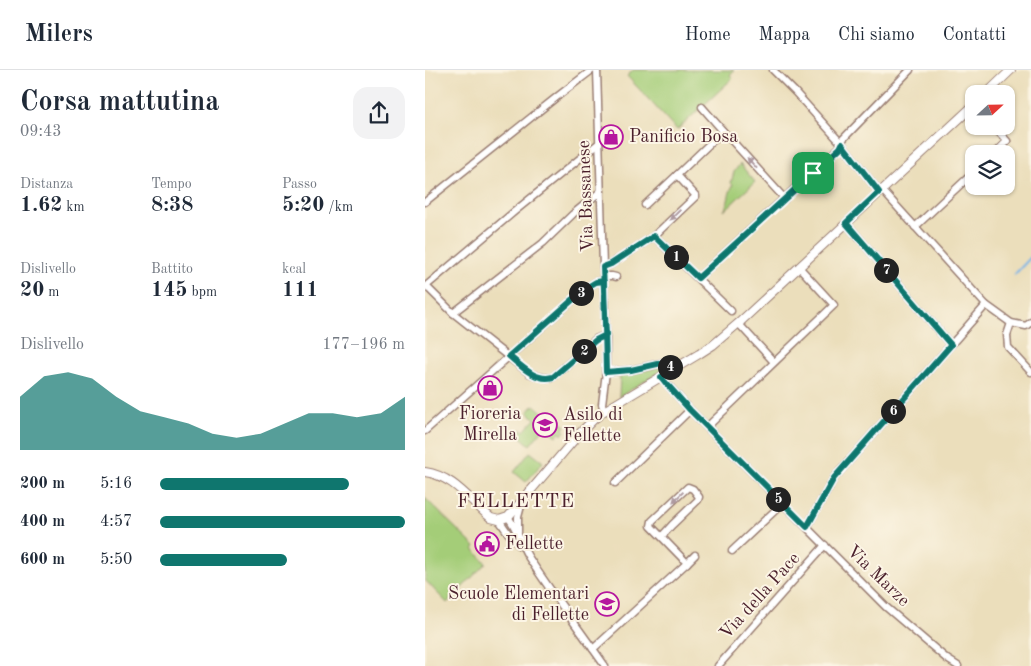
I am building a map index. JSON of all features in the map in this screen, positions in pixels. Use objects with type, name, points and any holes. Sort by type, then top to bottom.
[{"type":"main road","points":[[995,85],[1011,70]]},
{"type":"main road","points":[[425,472],[436,474],[448,480],[491,518],[499,520],[508,517],[594,419],[604,411],[713,345],[965,113]]},
{"type":"street","points":[[425,202],[592,70]]},
{"type":"street","name":"Via Bassanese","points":[[597,70],[606,335],[606,372],[602,404],[604,411]]},
{"type":"street","points":[[773,70],[842,144],[881,191],[986,306],[1011,323],[1026,326],[1031,322]]},
{"type":"street","points":[[698,278],[840,148],[843,140],[910,70]]},
{"type":"street","points":[[702,107],[785,199]]},
{"type":"street","points":[[645,205],[723,131]]},
{"type":"street","points":[[1001,135],[1007,141],[1003,145]]},
{"type":"street","points":[[599,143],[425,286],[453,313],[535,376],[549,378],[558,373],[596,340],[606,335]]},
{"type":"street","points":[[603,267],[611,264],[654,236],[695,196],[677,175]]},
{"type":"street","points":[[915,227],[965,180]]},
{"type":"street","points":[[453,313],[543,243],[573,214],[601,191]]},
{"type":"street","points":[[846,223],[951,345]]},
{"type":"street","points":[[654,236],[731,311]]},
{"type":"street","points":[[707,427],[835,305],[799,267]]},
{"type":"street","points":[[425,430],[586,288],[604,278],[612,276],[616,278]]},
{"type":"street","points":[[807,527],[834,478],[986,306]]},
{"type":"street","points":[[1011,323],[1007,336],[1008,347],[1031,372]]},
{"type":"street","points":[[738,324],[774,362]]},
{"type":"street","points":[[606,372],[631,370],[666,362],[673,370]]},
{"type":"street","name":"Via Marze","points":[[661,377],[690,410],[886,607],[947,659],[958,666]]},
{"type":"street","points":[[615,483],[690,410]]},
{"type":"street","points":[[662,536],[699,497],[693,489],[688,487],[652,521],[651,526],[687,563]]},
{"type":"street","points":[[519,539],[518,517],[522,502]]},
{"type":"street","points":[[732,551],[783,503]]},
{"type":"street","points":[[508,517],[513,524],[523,550]]},
{"type":"street","points":[[499,520],[523,550],[605,666]]},
{"type":"street","name":"Via della Pace","points":[[718,666],[825,545]]},
{"type":"street","points":[[593,649],[695,555]]},
{"type":"green space","points":[[633,70],[734,70],[730,75],[733,78],[677,130],[627,76]]},
{"type":"green space","points":[[740,164],[755,182],[724,211],[733,185],[731,183],[734,172]]},
{"type":"green space","points":[[660,367],[661,371],[619,397],[620,376]]},
{"type":"green space","points":[[534,405],[547,416],[549,413],[565,426],[563,429],[565,431],[562,435],[560,432],[557,436],[545,427],[530,445],[517,434],[521,429],[524,431],[535,419],[528,412]]},
{"type":"green space","points":[[530,452],[543,462],[526,482],[514,472]]},
{"type":"green space","points":[[425,498],[475,547],[473,549],[486,563],[447,603],[425,580]]},
{"type":"waterway","points":[[1015,274],[1031,257]]},
{"type":"place","name":"Panificio Bosa","points":[[611,137]]},
{"type":"place","name":"Fioreria Mirella","points":[[490,388]]},
{"type":"place","name":"Asilo di Fellette","points":[[545,425]]},
{"type":"place","name":"Fellette","points":[[487,544]]},
{"type":"place","name":"Scuole Elementari di Fellette","points":[[607,604]]},
{"type":"district","name":"FELLETTE","points":[[516,502]]},
{"type":"route","points":[[813,173],[698,278],[654,236],[611,264],[603,267],[604,281],[606,335],[596,340],[553,377],[535,376],[509,356],[586,288],[596,282],[604,281],[606,335],[606,372],[631,370],[666,362],[673,370],[661,377],[665,382],[690,410],[807,527],[834,478],[951,345],[846,223],[879,192],[842,144],[813,173]]}]
